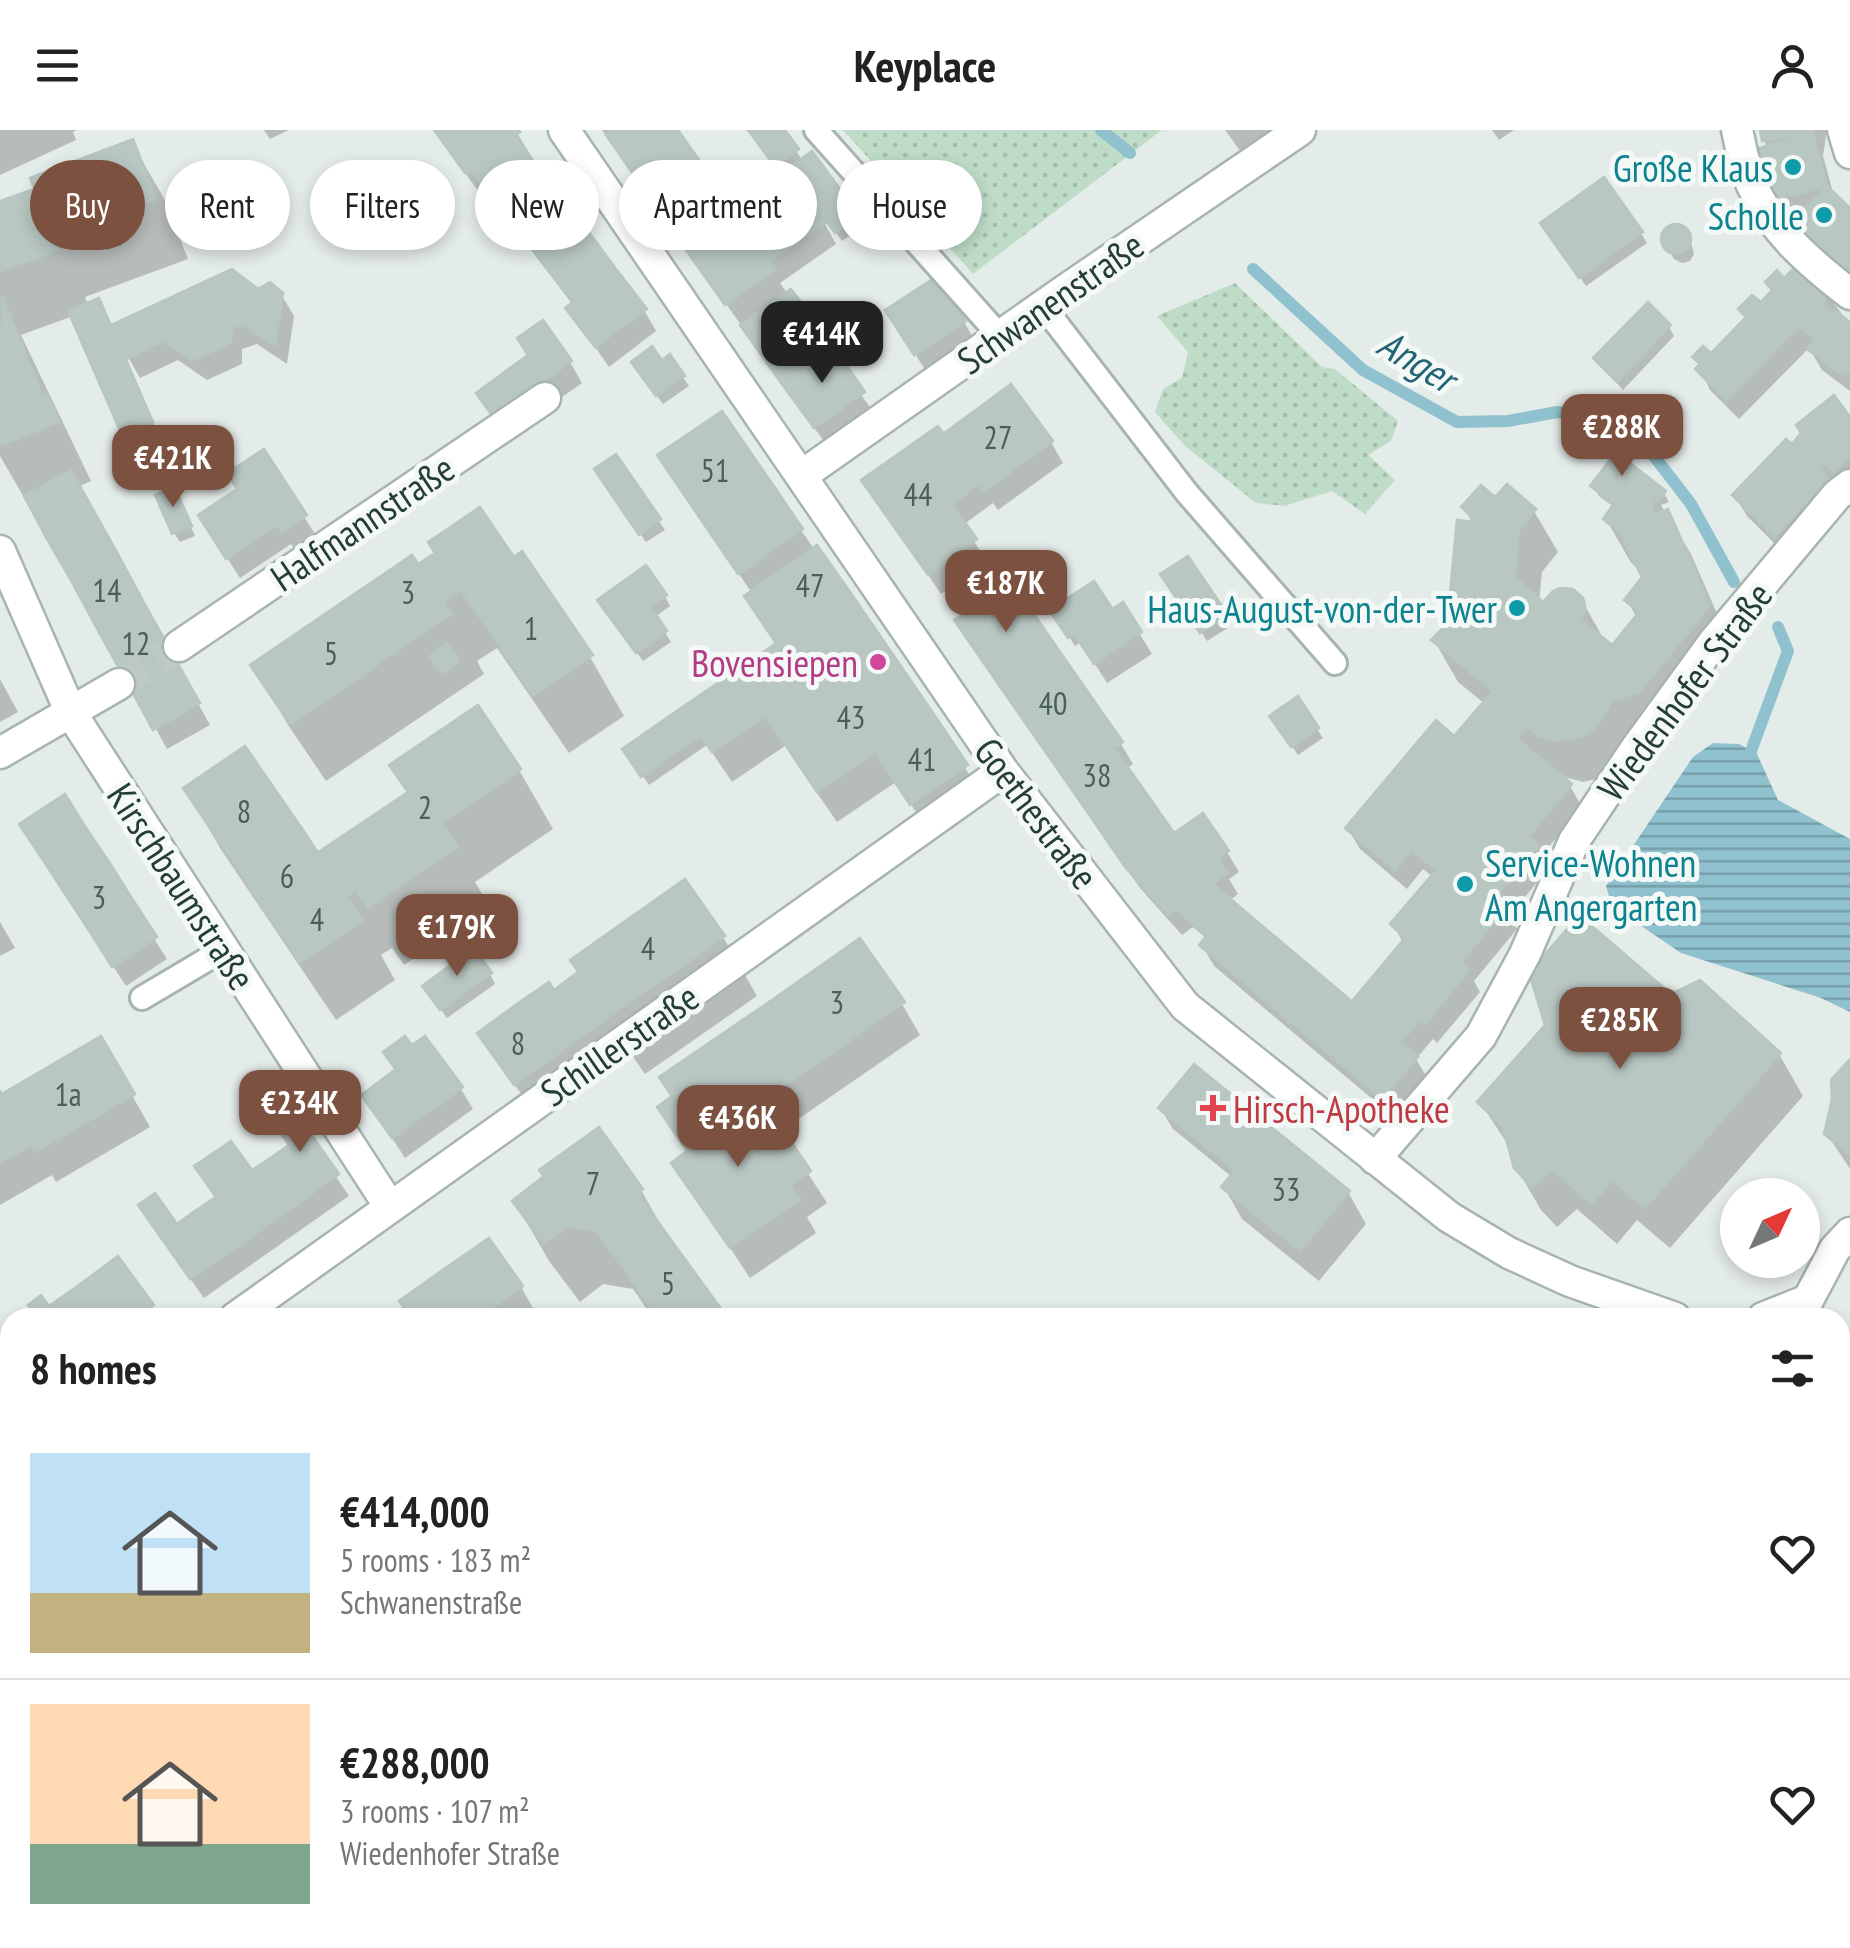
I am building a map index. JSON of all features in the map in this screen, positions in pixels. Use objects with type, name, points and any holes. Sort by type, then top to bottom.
[{"type":"street","name":"Goethestraße","points":[[564,130],[1003,772],[1185,1006],[1449,1218],[1570,1281],[1647,1308]]},
{"type":"street","name":"Schwanenstraße","points":[[801,476],[1300,130]]},
{"type":"street","points":[[1737,130],[1750,182],[1777,227],[1808,262],[1850,294]]},
{"type":"street","points":[[1843,130],[1850,153]]},
{"type":"street","name":"Halfmannstraße","points":[[180,646],[545,398]]},
{"type":"street","name":"Wiedenhofer Straße","points":[[1374,1158],[1481,1036],[1525,954],[1574,841],[1637,747],[1713,644],[1837,495],[1850,486]]},
{"type":"street","name":"Kirschbaumstraße","points":[[0,551],[71,713],[390,1206]]},
{"type":"street","points":[[0,752],[120,684]]},
{"type":"street","name":"Schillerstraße","points":[[249,1308],[1003,772]]},
{"type":"street","points":[[1812,1308],[1835,1249],[1850,1233]]},
{"type":"lane","points":[[816,130],[1000,336]]},
{"type":"lane","points":[[1042,306],[1187,493],[1335,663]]},
{"type":"lane","points":[[142,998],[223,950]]},
{"type":"green space","points":[[843,130],[1162,130],[973,274],[951,250],[982,250],[982,160],[870,160]]},
{"type":"green space","points":[[1235,283],[1322,367],[1335,369],[1398,421],[1391,441],[1368,455],[1395,480],[1365,514],[1332,491],[1284,506],[1256,503],[1185,446],[1155,412],[1163,389],[1182,378],[1188,352],[1157,316]]},
{"type":"water","points":[[1713,743],[1739,744],[1757,754],[1778,800],[1850,839],[1850,1012],[1821,998],[1681,953],[1612,906],[1606,886],[1693,757]]},
{"type":"building","points":[[434,130],[520,132],[482,160],[475,160],[475,166],[465,173]]},
{"type":"building","points":[[612,130],[678,130],[699,160],[623,160],[606,135]]},
{"type":"building","points":[[748,130],[785,130],[799,149],[784,160],[770,160]]},
{"type":"building","points":[[1760,130],[1813,130],[1813,133],[1762,141]]},
{"type":"building","name":"Große Klaus","points":[[1813,133],[1827,186],[1774,200],[1759,148]]},
{"type":"building","points":[[515,136],[533,160],[483,160]]},
{"type":"building","points":[[133,139],[141,160],[78,160]]},
{"type":"building","points":[[812,151],[837,185],[835,233],[817,208],[817,160],[799,160]]},
{"type":"building","points":[[145,170],[156,199],[145,203]]},
{"type":"building","points":[[1604,177],[1643,232],[1579,278],[1540,223]]},
{"type":"building","name":"Scholle","points":[[1827,186],[1850,208],[1850,229],[1824,255],[1791,222]]},
{"type":"building","points":[[30,190],[30,250],[57,250],[0,271],[0,201]]},
{"type":"building","points":[[817,209],[826,222],[817,228]]},
{"type":"building","points":[[1676,224],[1686,229],[1691,239],[1686,249],[1676,254],[1666,249],[1661,239],[1666,229]]},
{"type":"building","points":[[1850,229],[1850,281],[1824,255]]},
{"type":"building","points":[[599,246],[616,269],[573,302],[547,269],[572,250],[599,250]]},
{"type":"building","points":[[532,250],[572,250],[547,269]]},
{"type":"building","points":[[686,250],[761,250],[775,270],[725,305]]},
{"type":"building","points":[[762,250],[786,250],[770,261]]},
{"type":"building","points":[[1799,263],[1831,294],[1821,304],[1833,315],[1814,339],[1799,326],[1726,400],[1695,369],[1700,364],[1692,357],[1703,346],[1711,353],[1746,317],[1738,309],[1752,295],[1761,302],[1772,290],[1765,282],[1777,270],[1784,278]]},
{"type":"building","points":[[232,269],[258,289],[270,282],[283,293],[275,345],[243,324],[232,328],[231,343],[193,360],[164,341],[126,359],[111,325]]},
{"type":"building","points":[[616,269],[647,309],[595,347],[565,308]]},
{"type":"building","points":[[931,280],[966,321],[914,355],[885,310]]},
{"type":"building","points":[[791,289],[831,343],[779,380],[740,325]]},
{"type":"building","points":[[2,296],[42,395],[47,393],[59,422],[0,446]]},
{"type":"building","points":[[99,298],[153,422],[122,435],[68,311]]},
{"type":"building","points":[[1648,302],[1671,325],[1617,382],[1593,358]]},
{"type":"building","points":[[1835,311],[1850,322],[1850,369],[1844,376],[1807,349]]},
{"type":"building","points":[[543,320],[572,361],[493,417],[476,393],[528,355],[517,338]]},
{"type":"building","points":[[831,343],[865,392],[814,428],[779,380]]},
{"type":"building","points":[[652,346],[662,360],[670,354],[685,376],[656,396],[631,362]]},
{"type":"building","points":[[1011,384],[1053,441],[984,491],[943,434]]},
{"type":"building","points":[[1834,395],[1850,417],[1850,457],[1833,471],[1826,464],[1820,470],[1828,479],[1774,537],[1732,495],[1786,439],[1792,444],[1801,433],[1796,425]]},
{"type":"building","points":[[722,411],[773,485],[708,530],[657,455]]},
{"type":"building","points":[[938,426],[979,484],[952,504],[977,539],[928,575],[861,480]]},
{"type":"building","points":[[264,449],[307,515],[282,532],[277,525],[226,559],[198,515],[237,489],[227,473]]},
{"type":"building","points":[[1616,452],[1666,491],[1658,502],[1654,500],[1658,495],[1633,477],[1614,504],[1590,486]]},
{"type":"building","points":[[616,454],[661,519],[639,535],[594,469]]},
{"type":"building","points":[[71,470],[95,513],[47,539],[24,496]]},
{"type":"building","name":"Haus-August-von-der-Twer","points":[[1633,477],[1658,495],[1651,505],[1655,515],[1668,509],[1710,605],[1639,693],[1611,700],[1589,734],[1558,741],[1539,736],[1527,726],[1517,738],[1479,707],[1493,691],[1431,640],[1452,619],[1448,615],[1457,520],[1472,522],[1461,507],[1481,485],[1495,497],[1507,484],[1536,509],[1519,530],[1515,577],[1543,602],[1553,591],[1573,589],[1585,605],[1580,619],[1612,645],[1639,612],[1624,600],[1642,577],[1619,532],[1603,519]]},
{"type":"building","points":[[773,485],[803,529],[738,574],[708,530]]},
{"type":"building","points":[[174,486],[192,526],[172,534],[155,495]]},
{"type":"building","points":[[480,507],[514,557],[522,551],[593,655],[533,696],[461,590],[444,601],[418,564],[435,553],[428,542]]},
{"type":"building","points":[[95,513],[119,556],[72,582],[47,539]]},
{"type":"building","points":[[817,545],[850,592],[803,625],[770,577]]},
{"type":"building","points":[[412,555],[452,614],[412,641],[372,582]]},
{"type":"building","points":[[119,556],[142,599],[95,625],[72,582]]},
{"type":"building","points":[[1188,556],[1228,615],[1200,633],[1160,574]]},
{"type":"building","points":[[646,565],[667,595],[651,607],[667,631],[636,653],[597,600]]},
{"type":"building","points":[[770,577],[803,625],[776,643],[744,596]]},
{"type":"building","points":[[1011,581],[1058,649],[1001,688],[954,620]]},
{"type":"building","points":[[1094,581],[1112,608],[1068,638],[1049,610]]},
{"type":"building","points":[[372,582],[412,641],[290,724],[250,665]]},
{"type":"building","points":[[850,592],[885,643],[838,676],[803,625]]},
{"type":"building","points":[[142,599],[177,662],[130,688],[95,625]]},
{"type":"building","points":[[1123,602],[1142,632],[1094,664],[1074,634]]},
{"type":"building","points":[[803,625],[838,676],[770,722],[765,716],[712,752],[681,708]]},
{"type":"building","points":[[447,643],[459,661],[442,673],[430,656]]},
{"type":"building","points":[[885,643],[933,713],[817,792],[770,722]]},
{"type":"building","points":[[1058,649],[1106,718],[1049,757],[1001,688]]},
{"type":"building","points":[[177,662],[200,703],[153,730],[130,688]]},
{"type":"building","points":[[1298,696],[1319,728],[1291,747],[1269,716]]},
{"type":"building","points":[[478,705],[521,769],[441,823],[458,847],[368,908],[356,890],[347,896],[317,853],[408,792],[389,765]]},
{"type":"building","name":"Service-Wohnen Am Angergarten","points":[[1479,707],[1572,784],[1529,836],[1539,845],[1495,898],[1507,907],[1461,962],[1470,969],[1425,1024],[1420,1020],[1401,1042],[1352,1001],[1405,938],[1390,924],[1436,870],[1411,850],[1395,870],[1345,828],[1436,720],[1454,736]]},
{"type":"building","points":[[681,708],[701,736],[641,777],[622,749]]},
{"type":"building","points":[[933,713],[968,765],[910,805],[875,752]]},
{"type":"building","points":[[1106,718],[1123,742],[1114,748],[1144,790],[1095,823],[1049,757]]},
{"type":"building","points":[[245,746],[305,833],[242,875],[183,788]]},
{"type":"building","points":[[1144,790],[1174,833],[1125,867],[1095,823]]},
{"type":"building","points":[[65,794],[88,831],[43,860],[19,824]]},
{"type":"building","points":[[1203,813],[1229,851],[1218,858],[1228,873],[1168,915],[1125,867]]},
{"type":"building","points":[[88,831],[111,865],[65,894],[43,860]]},
{"type":"building","points":[[305,833],[333,876],[270,919],[242,875]]},
{"type":"building","points":[[111,865],[133,900],[88,929],[65,894]]},
{"type":"building","points":[[333,876],[363,920],[300,962],[270,919]]},
{"type":"building","points":[[685,879],[725,936],[610,1016],[570,960]]},
{"type":"building","points":[[1213,883],[1234,902],[1206,936],[1176,909]]},
{"type":"building","points":[[133,900],[157,937],[112,967],[88,929]]},
{"type":"building","points":[[1234,902],[1418,1057],[1382,1099],[1199,945]]},
{"type":"building","points":[[1579,915],[1671,994],[1700,980],[1781,1053],[1645,1208],[1612,1180],[1592,1204],[1552,1169],[1532,1187],[1514,1168],[1503,1127],[1477,1102],[1545,1025],[1529,973]]},
{"type":"building","points":[[860,938],[905,1002],[813,1066],[769,1002]]},
{"type":"building","points":[[474,948],[492,973],[440,1010],[422,986]]},
{"type":"building","points":[[578,972],[610,1016],[559,1053],[521,1001],[549,982],[554,990]]},
{"type":"building","points":[[521,1001],[559,1053],[514,1085],[477,1033]]},
{"type":"building","points":[[769,1002],[813,1066],[703,1142],[659,1077]]},
{"type":"building","points":[[101,1036],[135,1094],[35,1152],[2,1094]]},
{"type":"building","points":[[405,1036],[412,1045],[425,1036],[463,1087],[427,1113],[383,1052]]},
{"type":"building","points":[[1850,1059],[1850,1155],[1824,1134],[1832,1099],[1831,1080]]},
{"type":"building","points":[[1194,1064],[1270,1126],[1235,1171],[1158,1108]]},
{"type":"building","points":[[396,1069],[427,1113],[392,1138],[361,1095]]},
{"type":"building","points":[[0,1091],[31,1145],[0,1163]]},
{"type":"building","points":[[672,1096],[703,1142],[763,1100],[811,1171],[791,1185],[800,1200],[730,1248],[671,1163],[687,1151],[657,1107]]},
{"type":"building","points":[[287,1100],[339,1174],[299,1203],[269,1159],[289,1145],[267,1114]]},
{"type":"building","points":[[1270,1126],[1350,1191],[1300,1251],[1221,1187]]},
{"type":"building","points":[[599,1127],[643,1189],[638,1193],[653,1215],[609,1248],[596,1230],[583,1229],[539,1170]]},
{"type":"building","points":[[231,1141],[252,1170],[269,1159],[299,1203],[264,1228],[212,1154]]},
{"type":"building","points":[[212,1154],[264,1228],[223,1256],[192,1213],[216,1197],[194,1166]]},
{"type":"building","points":[[544,1176],[583,1229],[568,1226],[544,1244],[512,1201]]},
{"type":"building","points":[[155,1193],[177,1224],[192,1213],[223,1256],[190,1279],[138,1205]]},
{"type":"building","points":[[653,1215],[720,1308],[651,1308],[609,1248]]},
{"type":"building","points":[[489,1238],[523,1286],[492,1308],[472,1308],[444,1269]]},
{"type":"building","points":[[118,1256],[154,1305],[89,1308],[75,1288]]},
{"type":"building","points":[[444,1269],[472,1308],[404,1308],[399,1301]]},
{"type":"building","points":[[75,1288],[89,1308],[28,1305],[41,1295],[49,1306]]},
{"type":"waterway","name":"Anger","points":[[1101,130],[1130,153]]},
{"type":"waterway","name":"Anger","points":[[1253,269],[1363,370],[1457,422],[1508,421],[1557,412],[1613,418],[1654,456],[1691,504],[1734,582]]},
{"type":"waterway","name":"Anger","points":[[1751,751],[1788,651],[1778,627]]},
{"type":"tunnel","points":[[119,684],[179,646]]},
{"type":"place","name":"Große Klaus","points":[[1793,167]]},
{"type":"place","name":"Scholle","points":[[1824,215]]},
{"type":"place","name":"Haus-August-von-der-Twer","points":[[1517,608]]},
{"type":"place","name":"Bovensiepen","points":[[878,662]]},
{"type":"place","name":"Service-Wohnen Am Angergarten","points":[[1465,884]]},
{"type":"place","name":"Hirsch-Apotheke","points":[[1213,1108]]}]
